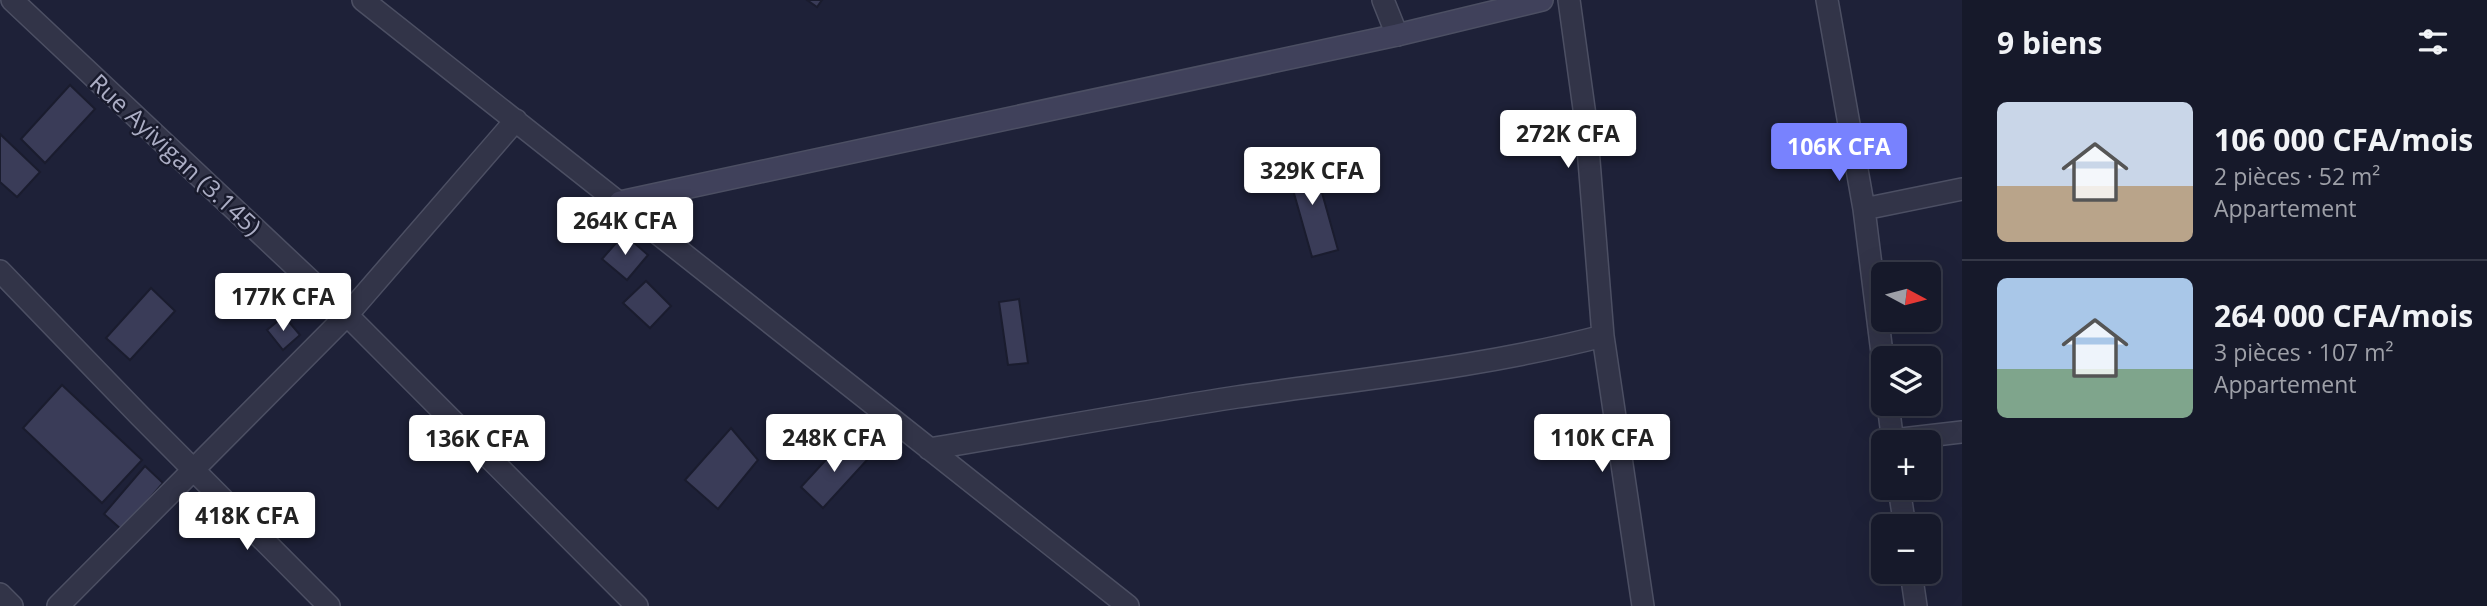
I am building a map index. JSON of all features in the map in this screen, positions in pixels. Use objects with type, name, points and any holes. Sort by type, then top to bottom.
[{"type":"street","name":"Rue Ayivigan (3.145)","points":[[12,0],[347,315],[637,606]]},
{"type":"street","points":[[363,0],[1128,606]]},
{"type":"street","points":[[1383,0],[1396,35]]},
{"type":"street","points":[[620,202],[1396,35],[1542,0]]},
{"type":"street","points":[[1569,0],[1586,123],[1603,336],[1643,606]]},
{"type":"street","points":[[1827,0],[1864,209],[1881,346]]},
{"type":"street","points":[[58,606],[347,315],[516,120]]},
{"type":"street","points":[[1864,209],[1962,189]]},
{"type":"street","points":[[0,271],[329,606]]},
{"type":"street","points":[[929,449],[1236,398],[1447,369],[1543,352],[1603,336]]},
{"type":"street","points":[[1941,435],[1962,432]]},
{"type":"street","points":[[1913,584],[1916,606]]},
{"type":"street","points":[[0,594],[12,606]]},
{"type":"building","points":[[807,0],[822,0],[817,7]]},
{"type":"building","points":[[70,85],[95,109],[45,163],[21,139]]},
{"type":"building","points":[[0,134],[40,172],[17,197],[0,182]]},
{"type":"building","points":[[1312,157],[1338,250],[1312,257],[1286,165]]},
{"type":"building","points":[[624,234],[648,255],[627,280],[602,259]]},
{"type":"building","points":[[646,281],[671,306],[650,328],[623,303]]},
{"type":"building","points":[[151,288],[175,311],[130,360],[106,338]]},
{"type":"building","points":[[1019,299],[1028,363],[1008,365],[999,302]]},
{"type":"building","points":[[284,316],[300,335],[283,350],[267,330]]},
{"type":"building","points":[[62,385],[142,460],[102,503],[23,428]]},
{"type":"building","points":[[731,428],[758,460],[718,509],[685,480]]},
{"type":"building","points":[[845,439],[867,460],[823,508],[801,487]]},
{"type":"building","points":[[145,466],[163,483],[122,530],[104,514]]}]
